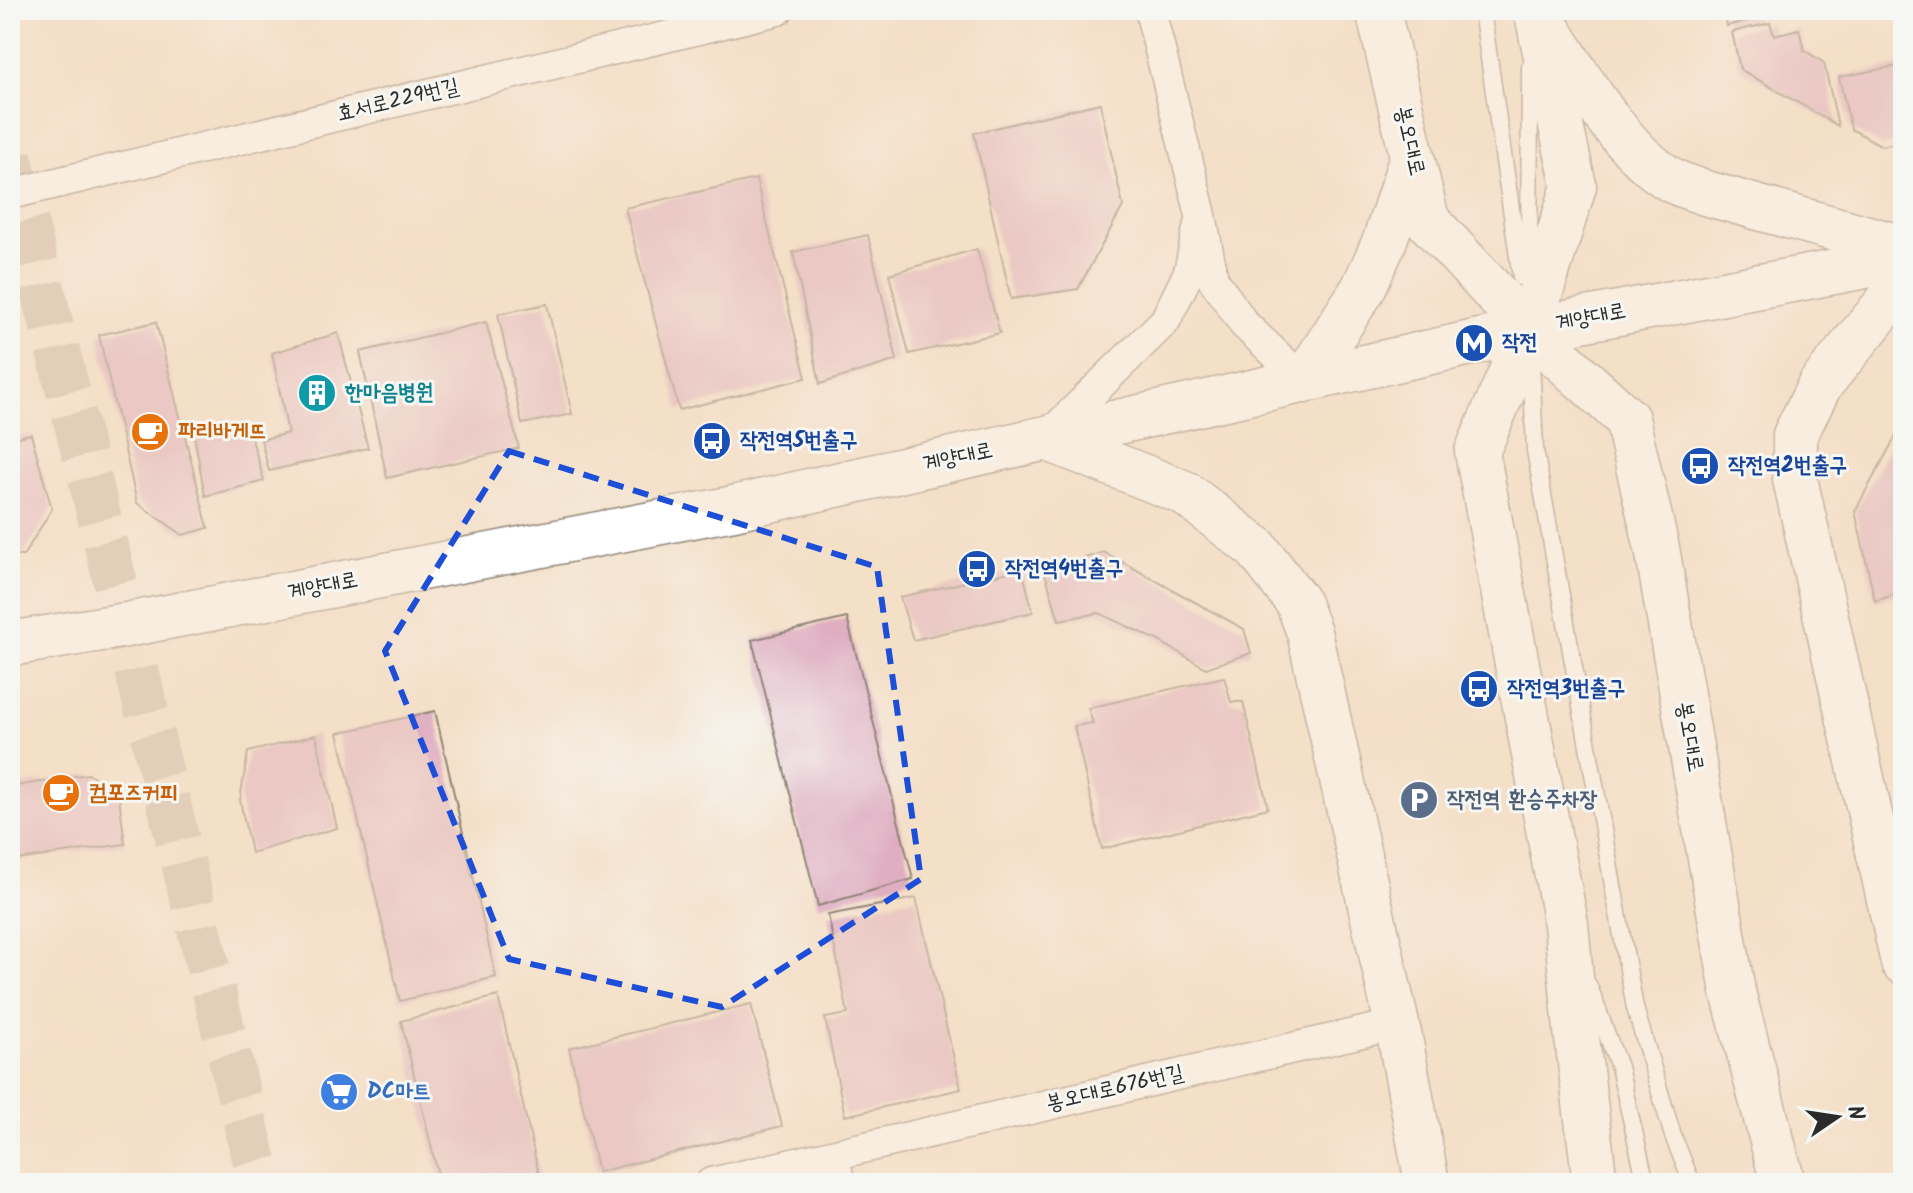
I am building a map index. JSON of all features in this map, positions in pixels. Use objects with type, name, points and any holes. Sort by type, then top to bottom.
[{"type":"main road","name":"봉오대로","points":[[1378,10],[1427,220],[1529,330],[1627,419],[1657,548],[1733,992],[1783,1183]]},
{"type":"main road","points":[[1536,10],[1574,186],[1529,330],[1477,452],[1566,924],[1595,1183]]},
{"type":"main road","points":[[1536,10],[1596,103],[1640,153],[1672,180],[1702,192],[1903,248]]},
{"type":"main road","points":[[1304,381],[1363,289],[1384,243],[1412,157]]},
{"type":"main road","name":"계양대로","points":[[10,644],[142,622],[729,509],[1529,330],[1903,259]]},
{"type":"main road","points":[[1903,283],[1820,385],[1795,435],[1795,479],[1903,962]]},
{"type":"main road","points":[[1046,438],[1185,493],[1256,548],[1297,601],[1309,632],[1397,1024],[1427,1183]]},
{"type":"street","name":"효서로229번길","points":[[19,192],[778,10]]},
{"type":"street","points":[[1150,10],[1201,215],[1213,279],[1244,324],[1304,381]]},
{"type":"street","points":[[1046,438],[1165,321],[1189,272],[1201,215]]},
{"type":"street","name":"봉오대로676번길","points":[[711,1183],[837,1169],[1397,1024]]},
{"type":"lane","points":[[1482,10],[1529,330]]},
{"type":"lane","points":[[1530,10],[1529,330],[1535,450],[1635,1008],[1673,1136],[1692,1183]]},
{"type":"lane","points":[[1566,924],[1619,1067],[1646,1183]]},
{"type":"highlighted area","points":[[509,451],[877,567],[921,879],[722,1007],[509,959],[385,651]]},
{"type":"building","points":[[1724,10],[1786,10],[1786,11],[1727,26]]},
{"type":"building","points":[[1770,23],[1774,35],[1799,29],[1804,50],[1824,63],[1838,126],[1740,69],[1732,32]]},
{"type":"building","points":[[1903,65],[1903,141],[1882,146],[1851,129],[1839,77]]},
{"type":"building","points":[[1100,103],[1123,206],[1078,289],[1011,299],[974,133]]},
{"type":"building","points":[[756,179],[806,378],[679,410],[625,208]]},
{"type":"building","points":[[868,235],[897,360],[820,384],[793,252]]},
{"type":"building","points":[[977,249],[1000,333],[909,354],[889,274]]},
{"type":"building","points":[[547,304],[572,414],[522,424],[498,314]]},
{"type":"building","points":[[156,322],[208,528],[183,535],[137,503],[99,335]]},
{"type":"building","points":[[486,322],[519,448],[387,478],[360,352]]},
{"type":"building","name":"한마음병원","points":[[338,333],[368,448],[269,471],[261,440],[288,433],[272,353]]},
{"type":"building","points":[[247,422],[264,481],[205,496],[194,435]]},
{"type":"building","points":[[1903,423],[1903,592],[1875,601],[1855,511]]},
{"type":"building","points":[[31,434],[52,509],[23,556],[10,556],[10,439]]},
{"type":"building","points":[[1104,552],[1244,629],[1251,653],[1206,668],[1157,640],[1099,613],[1059,620],[1044,570]]},
{"type":"building","points":[[1022,569],[1033,612],[913,640],[900,597]]},
{"type":"building","points":[[847,618],[913,879],[818,906],[752,640]]},
{"type":"building","points":[[1224,677],[1231,702],[1243,702],[1268,808],[1102,849],[1074,726],[1093,723],[1088,708]]},
{"type":"building","points":[[435,711],[496,977],[400,1001],[338,733]]},
{"type":"building","points":[[316,735],[337,828],[251,853],[240,800],[248,752]]},
{"type":"building","points":[[88,774],[118,789],[125,844],[10,861],[10,787]]},
{"type":"building","points":[[916,898],[961,1089],[845,1116],[825,1018],[848,1014],[828,915]]},
{"type":"building","points":[[498,996],[541,1183],[440,1183],[401,1021]]},
{"type":"building","points":[[751,1004],[782,1126],[598,1172],[569,1048]]},
{"type":"tunnel","points":[[10,157],[260,1183]]},
{"type":"place","name":"작전","points":[[1474,343]]},
{"type":"place","name":"한마음병원","points":[[317,393]]},
{"type":"place","name":"파리바게뜨","points":[[150,432]]},
{"type":"place","name":"작전역5번출구","points":[[712,441]]},
{"type":"place","name":"작전역2번출구","points":[[1700,466]]},
{"type":"place","name":"작전역4번출구","points":[[977,569]]},
{"type":"place","name":"작전역3번출구","points":[[1479,689]]},
{"type":"place","name":"컴포즈커피","points":[[61,793]]},
{"type":"place","name":"작전역 환승주차장","points":[[1419,800]]},
{"type":"place","name":"DC마트","points":[[339,1092]]}]
